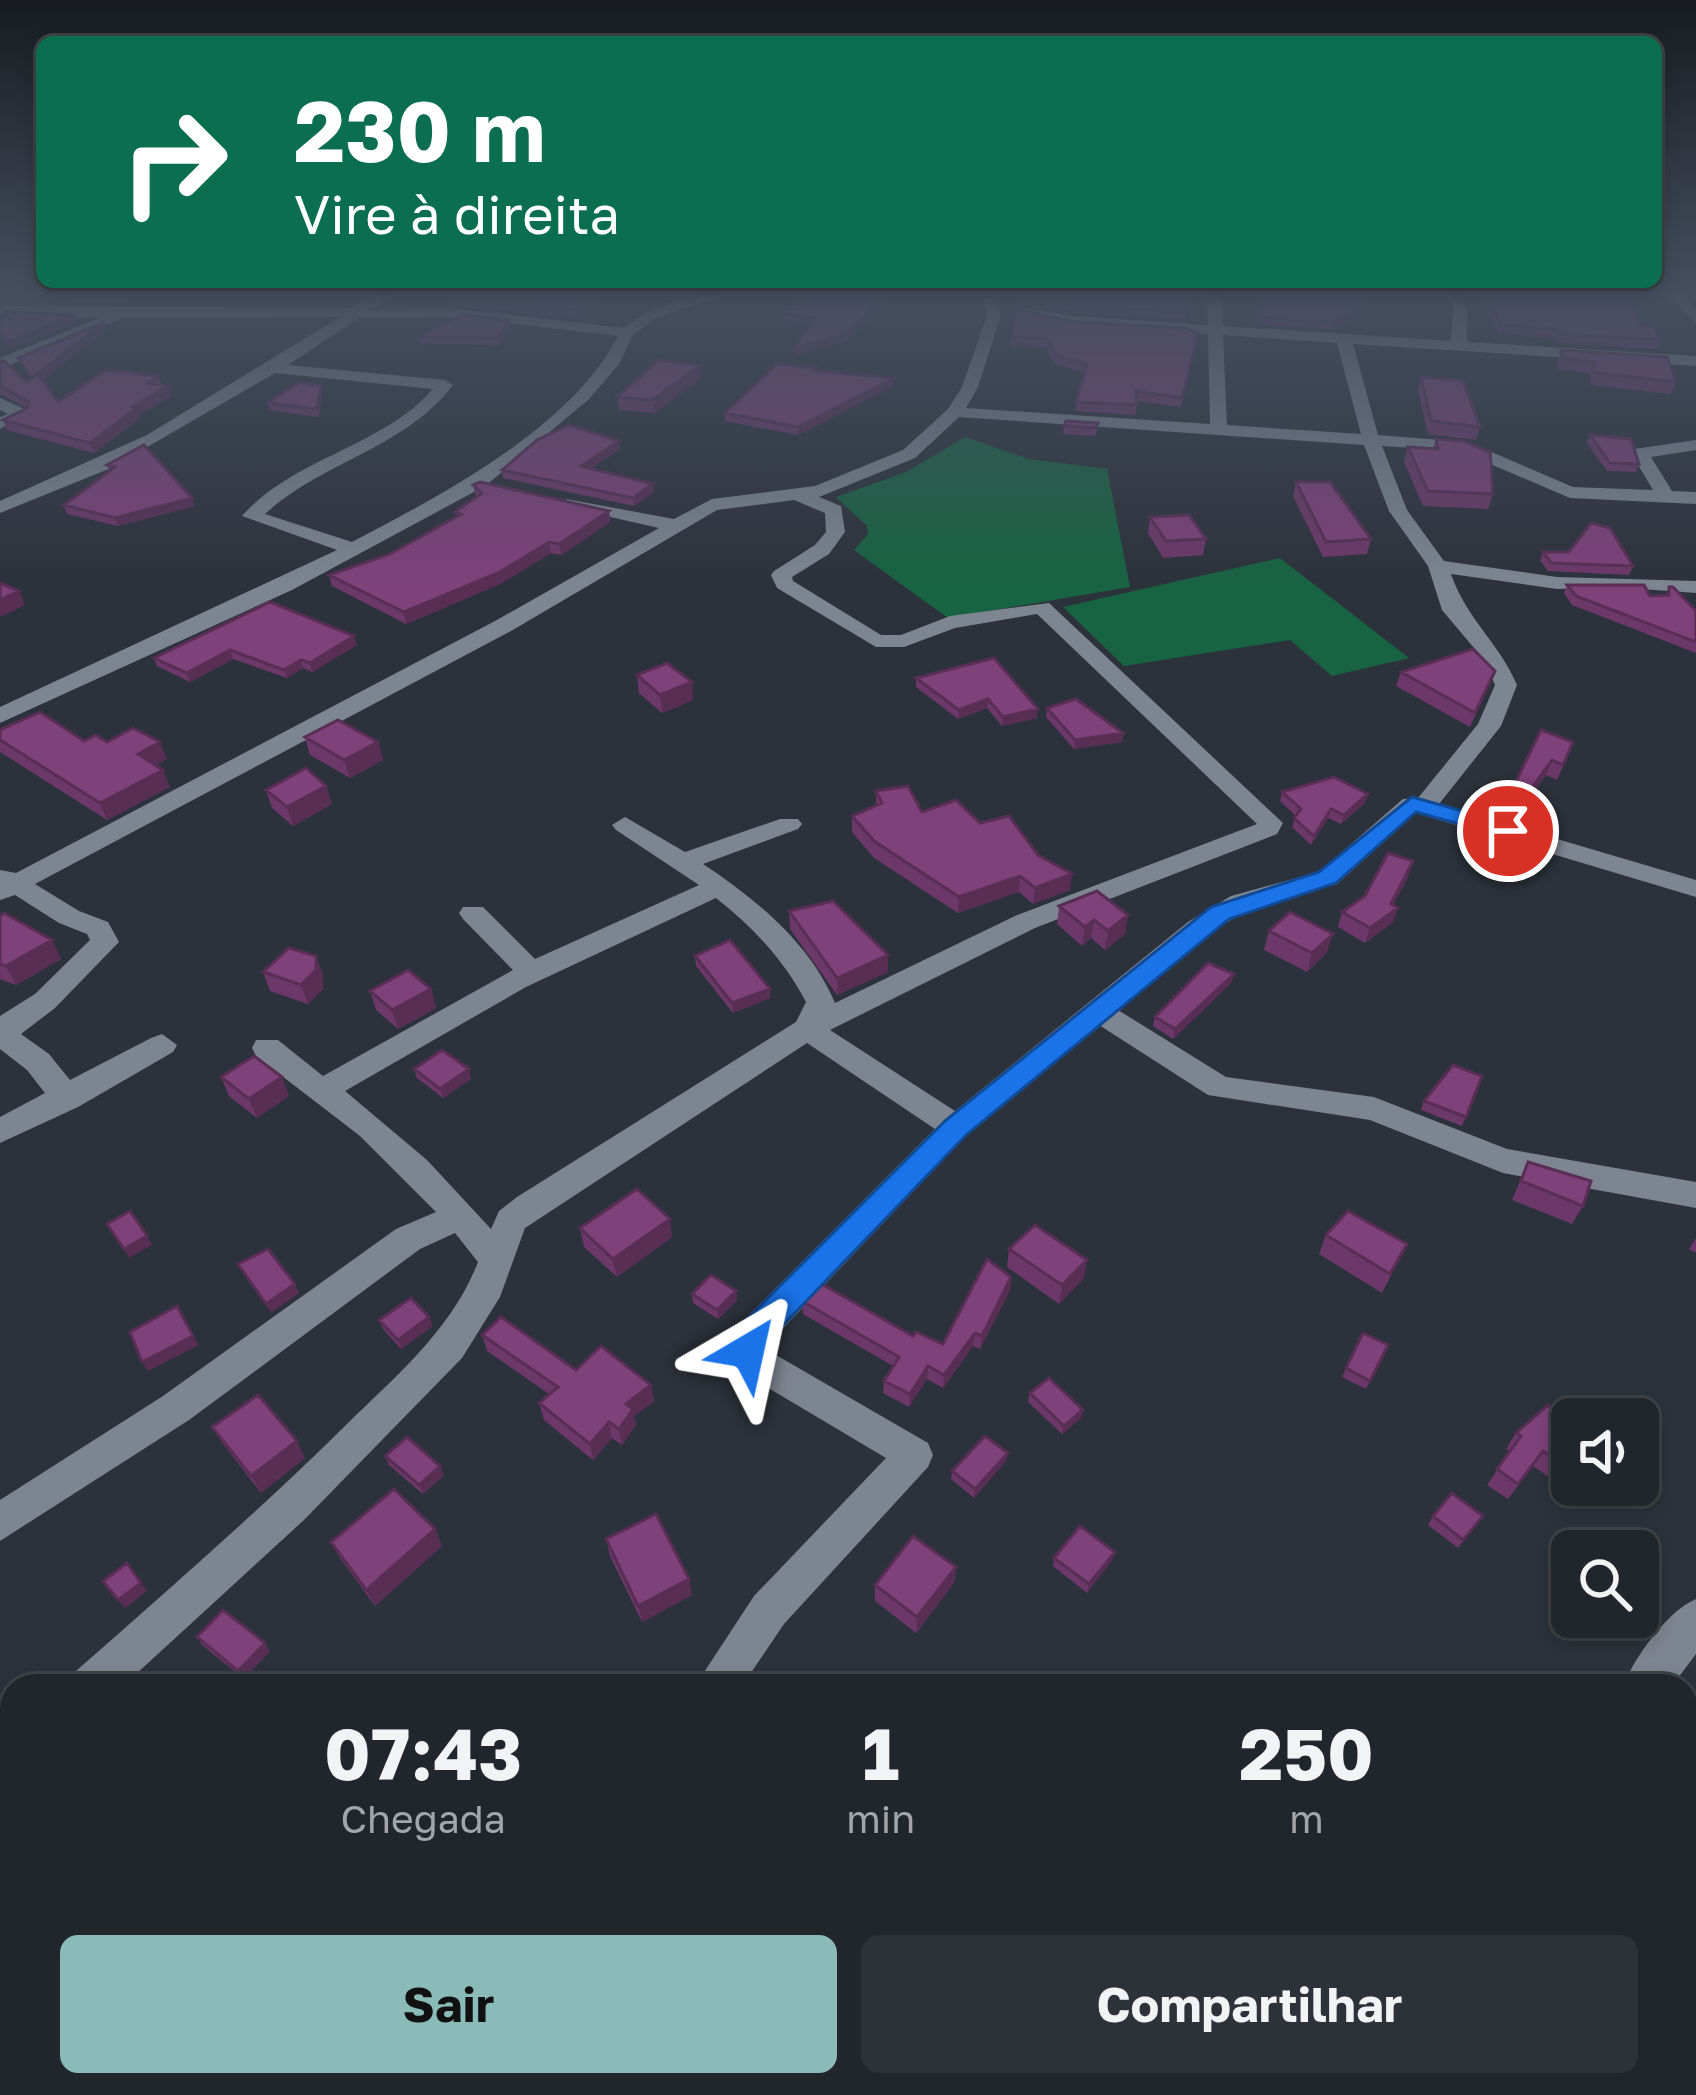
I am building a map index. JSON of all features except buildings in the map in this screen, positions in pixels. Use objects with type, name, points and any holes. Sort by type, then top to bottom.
[{"type":"street","points":[[0,507],[141,450],[240,389]]},
{"type":"street","points":[[356,550],[252,516],[300,480],[426,411],[442,389]]},
{"type":"street","points":[[0,716],[356,550],[478,482],[589,389]]},
{"type":"street","points":[[4,883],[483,637],[725,501],[799,495],[891,464],[927,440],[955,412],[969,389]]},
{"type":"street","points":[[1219,389],[1219,432]]},
{"type":"street","points":[[1358,389],[1398,511],[1438,566],[1453,610],[1495,658],[1506,685],[1489,726],[1426,805]]},
{"type":"street","points":[[0,403],[21,414],[0,424]]},
{"type":"street","points":[[955,412],[1479,449],[1570,492],[1696,498]]},
{"type":"street","points":[[1666,497],[1640,453],[1696,445]]},
{"type":"street","points":[[478,482],[501,487]]},
{"type":"street","points":[[0,489],[27,498]]},
{"type":"street","points":[[104,1674],[290,1508],[449,1347],[482,1298],[512,1220],[529,1206],[807,1029],[1025,922],[1268,829],[1270,824],[1042,607],[950,622],[890,643],[876,641],[784,584],[781,575],[833,542],[838,530],[834,511],[799,495]]},
{"type":"street","points":[[545,496],[679,526]]},
{"type":"street","points":[[1438,566],[1557,583],[1613,580],[1696,587]]},
{"type":"street","points":[[725,1674],[769,1610],[914,1455],[763,1366],[748,1351],[750,1338],[956,1127],[1098,1011],[1220,913],[1328,878],[1412,804],[1696,890]]},
{"type":"street","points":[[682,862],[789,824]]},
{"type":"street","points":[[625,825],[749,910],[814,987],[820,1002],[807,1029]]},
{"type":"street","points":[[4,883],[98,928],[105,942],[45,1001],[3,1028],[10,1042],[38,1062],[67,1099]]},
{"type":"street","points":[[322,1091],[530,970],[718,887]]},
{"type":"street","points":[[473,914],[530,970]]},
{"type":"street","points":[[1098,1011],[1219,1088],[1374,1109],[1503,1161],[1696,1196]]},
{"type":"street","points":[[807,1029],[956,1127]]},
{"type":"street","points":[[0,1131],[162,1046]]},
{"type":"street","points":[[267,1048],[369,1123],[461,1216],[497,1260]]},
{"type":"street","points":[[0,1522],[176,1408],[369,1264],[408,1239],[461,1216]]},
{"type":"street","points":[[1654,1674],[1696,1620]]},
{"type":"green space","points":[[965,437],[1029,459],[1107,469],[1130,587],[948,618],[854,550],[868,534],[867,526],[836,497],[906,472]]},
{"type":"green space","points":[[1280,558],[1409,658],[1332,676],[1290,640],[1124,666],[1063,607]]},
{"type":"route","points":[[748,1351],[750,1338],[956,1127],[1198,928],[1241,902],[1328,878],[1412,804],[1508,831]]}]
